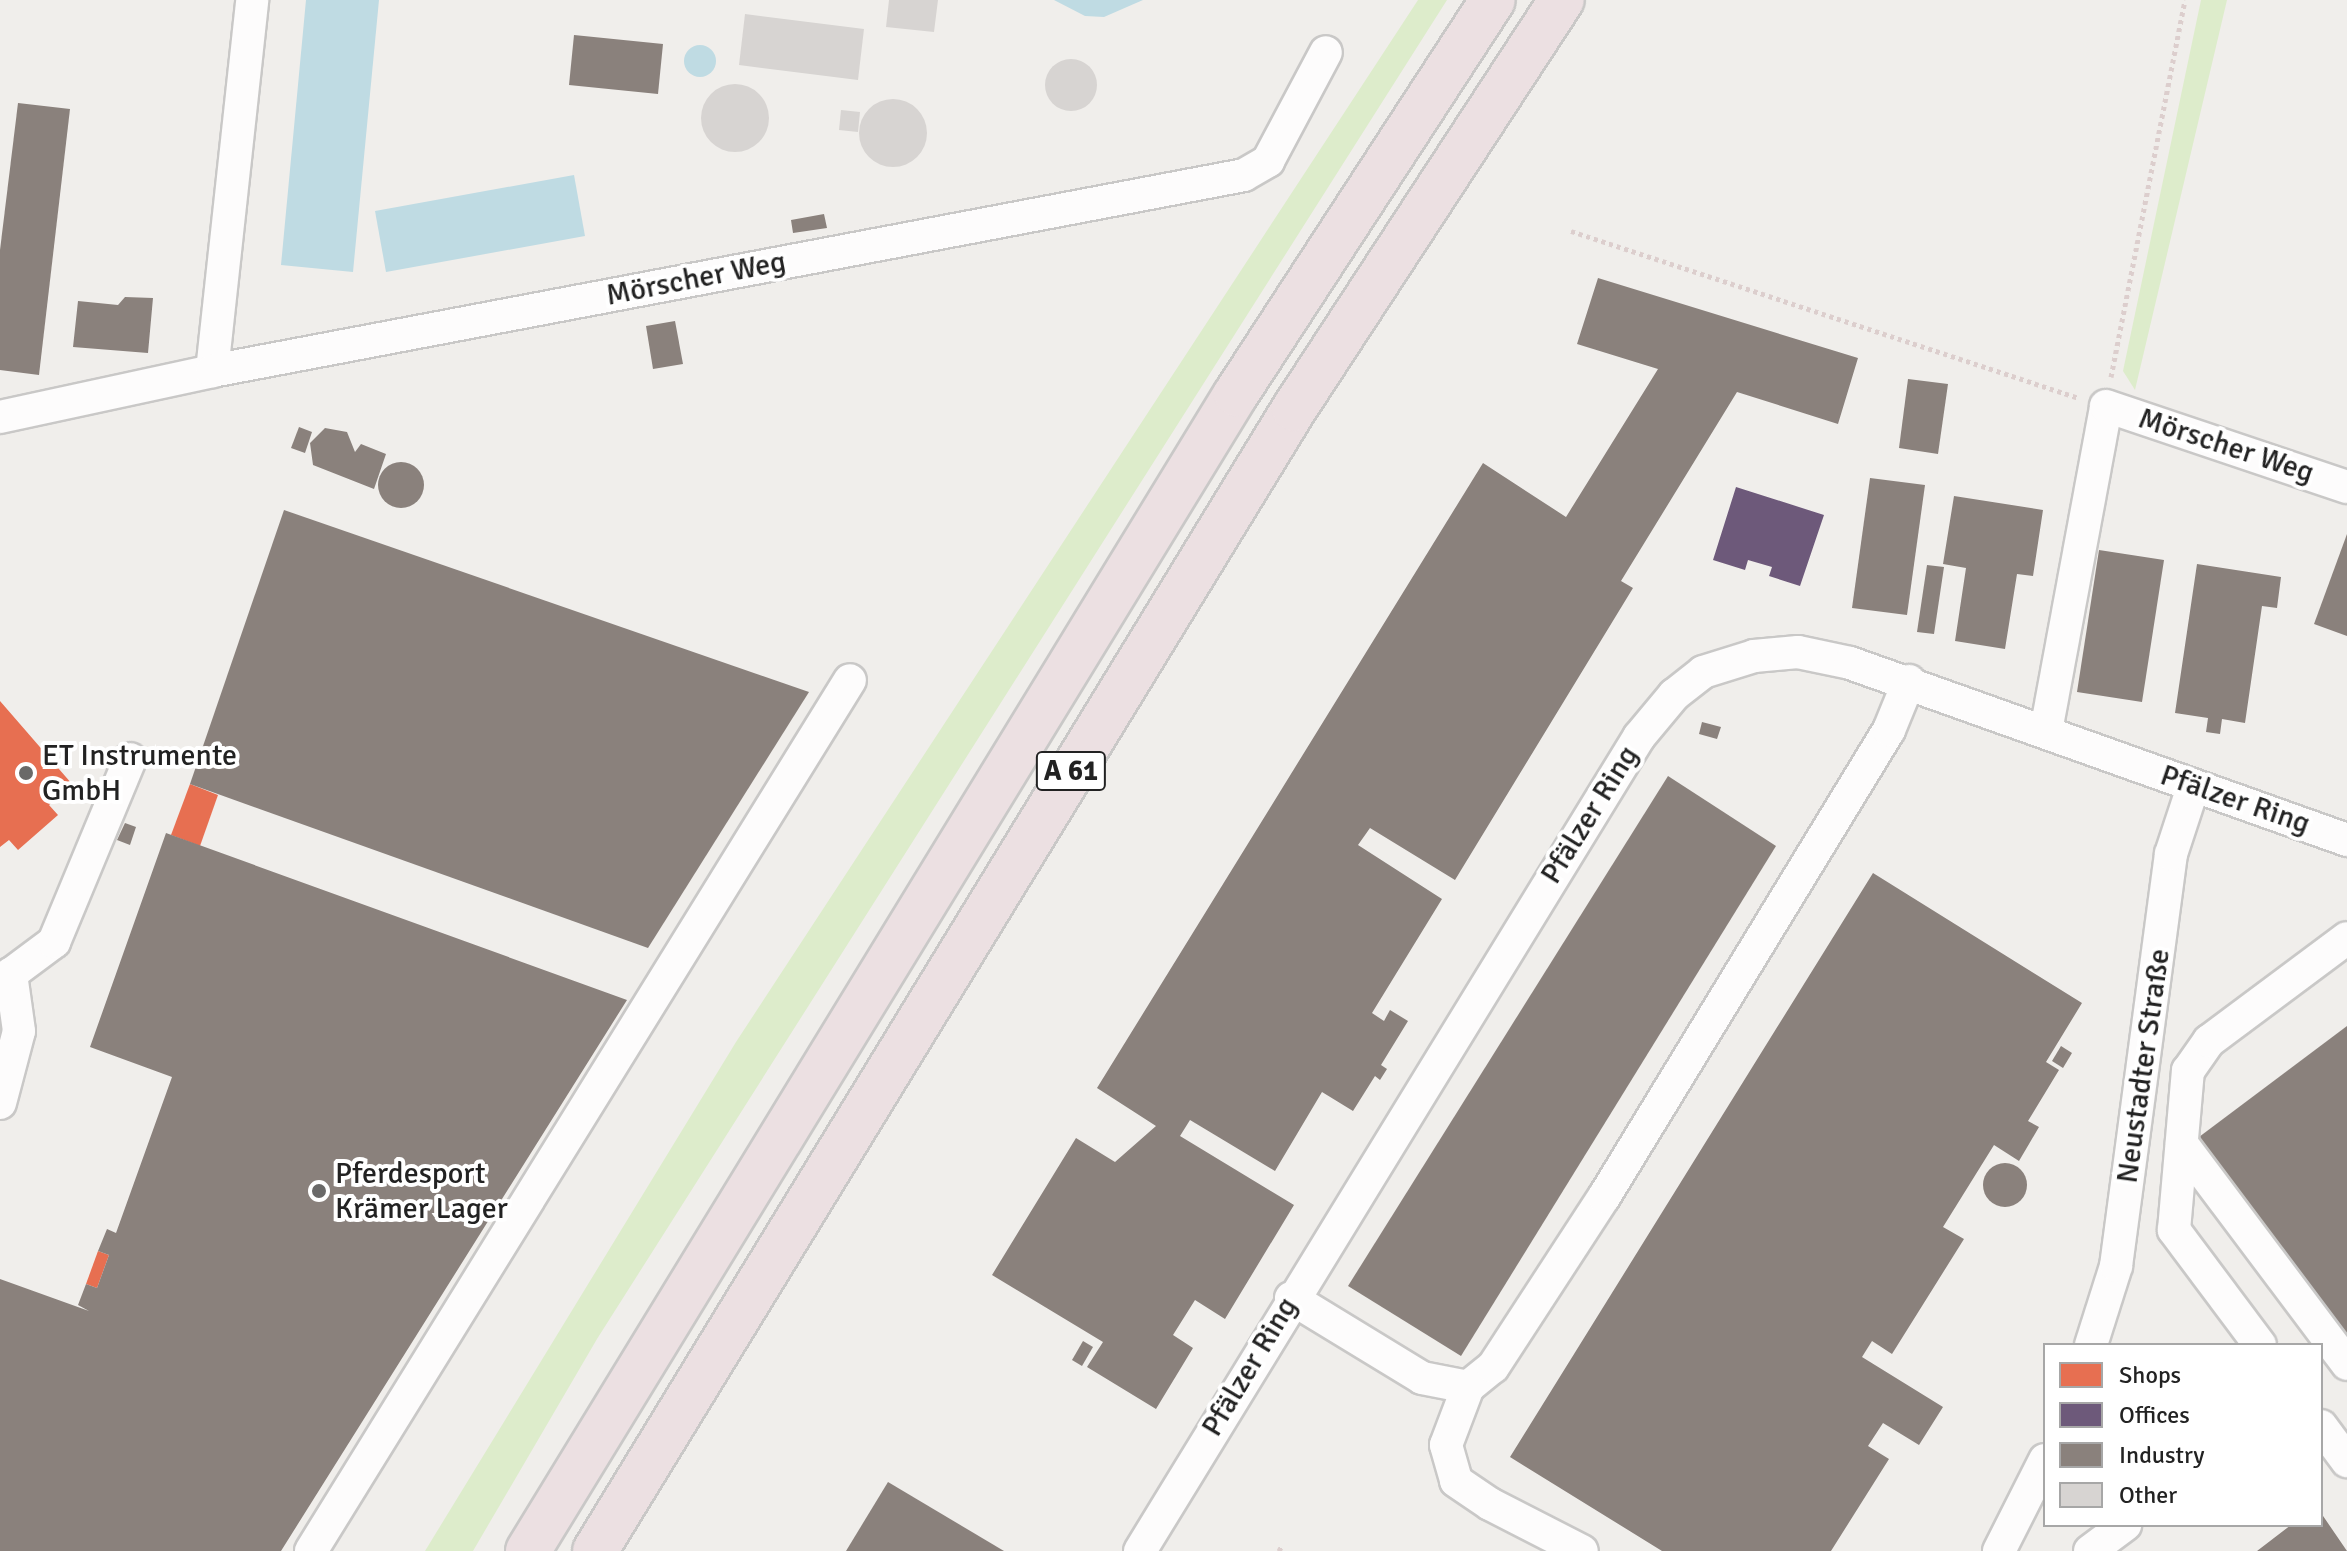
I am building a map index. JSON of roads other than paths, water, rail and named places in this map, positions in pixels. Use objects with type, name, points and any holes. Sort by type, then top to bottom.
[{"type":"highway","name":"A 61","points":[[528,1551],[1236,394],[1493,0]]},
{"type":"highway","name":"A 61","points":[[595,1551],[1294,409],[1562,0]]},
{"type":"street","points":[[212,371],[252,0]]},
{"type":"street","name":"Mörscher Weg","points":[[0,417],[212,371],[1244,175],[1268,161],[1326,52]]},
{"type":"street","name":"Mörscher Weg","points":[[2046,731],[2106,406],[2347,487]]},
{"type":"street","name":"Pfälzer Ring","points":[[1140,1551],[1291,1298],[1639,737],[1674,695],[1703,672],[1754,656],[1798,652],[1909,681],[2193,787],[2347,840]]},
{"type":"street","points":[[311,1551],[850,680]]},
{"type":"street","points":[[1582,1551],[1490,1504],[1456,1481],[1446,1445],[1468,1387],[1493,1367],[1604,1197],[1889,730],[1909,681]]},
{"type":"street","points":[[0,1103],[19,1031],[6,965],[54,942],[130,759]]},
{"type":"street","name":"Neustadter Straße","points":[[2092,1343],[2116,1266],[2171,854],[2193,787]]},
{"type":"street","points":[[2259,1343],[2174,1230],[2188,1071],[2209,1041],[2347,938]]},
{"type":"street","points":[[2182,1144],[2347,1364]]},
{"type":"street","points":[[1291,1298],[1422,1378],[1468,1387]]},
{"type":"street","points":[[2323,1429],[2347,1461]]},
{"type":"street","points":[[1999,1551],[2043,1464]]},
{"type":"street","points":[[2090,1551],[2122,1527]]},
{"type":"water","points":[[306,0],[379,0],[353,272],[281,265]]},
{"type":"water","points":[[1054,0],[1143,0],[1104,17],[1085,16]]},
{"type":"water","points":[[700,45],[711,50],[716,61],[711,72],[700,77],[689,72],[684,61],[689,50]]},
{"type":"water","points":[[574,175],[585,236],[386,272],[375,211]]},
{"type":"place","name":"ET Instrumente GmbH","points":[[26,773]]},
{"type":"place","name":"Pferdesport Krämer Lager","points":[[319,1191]]}]
